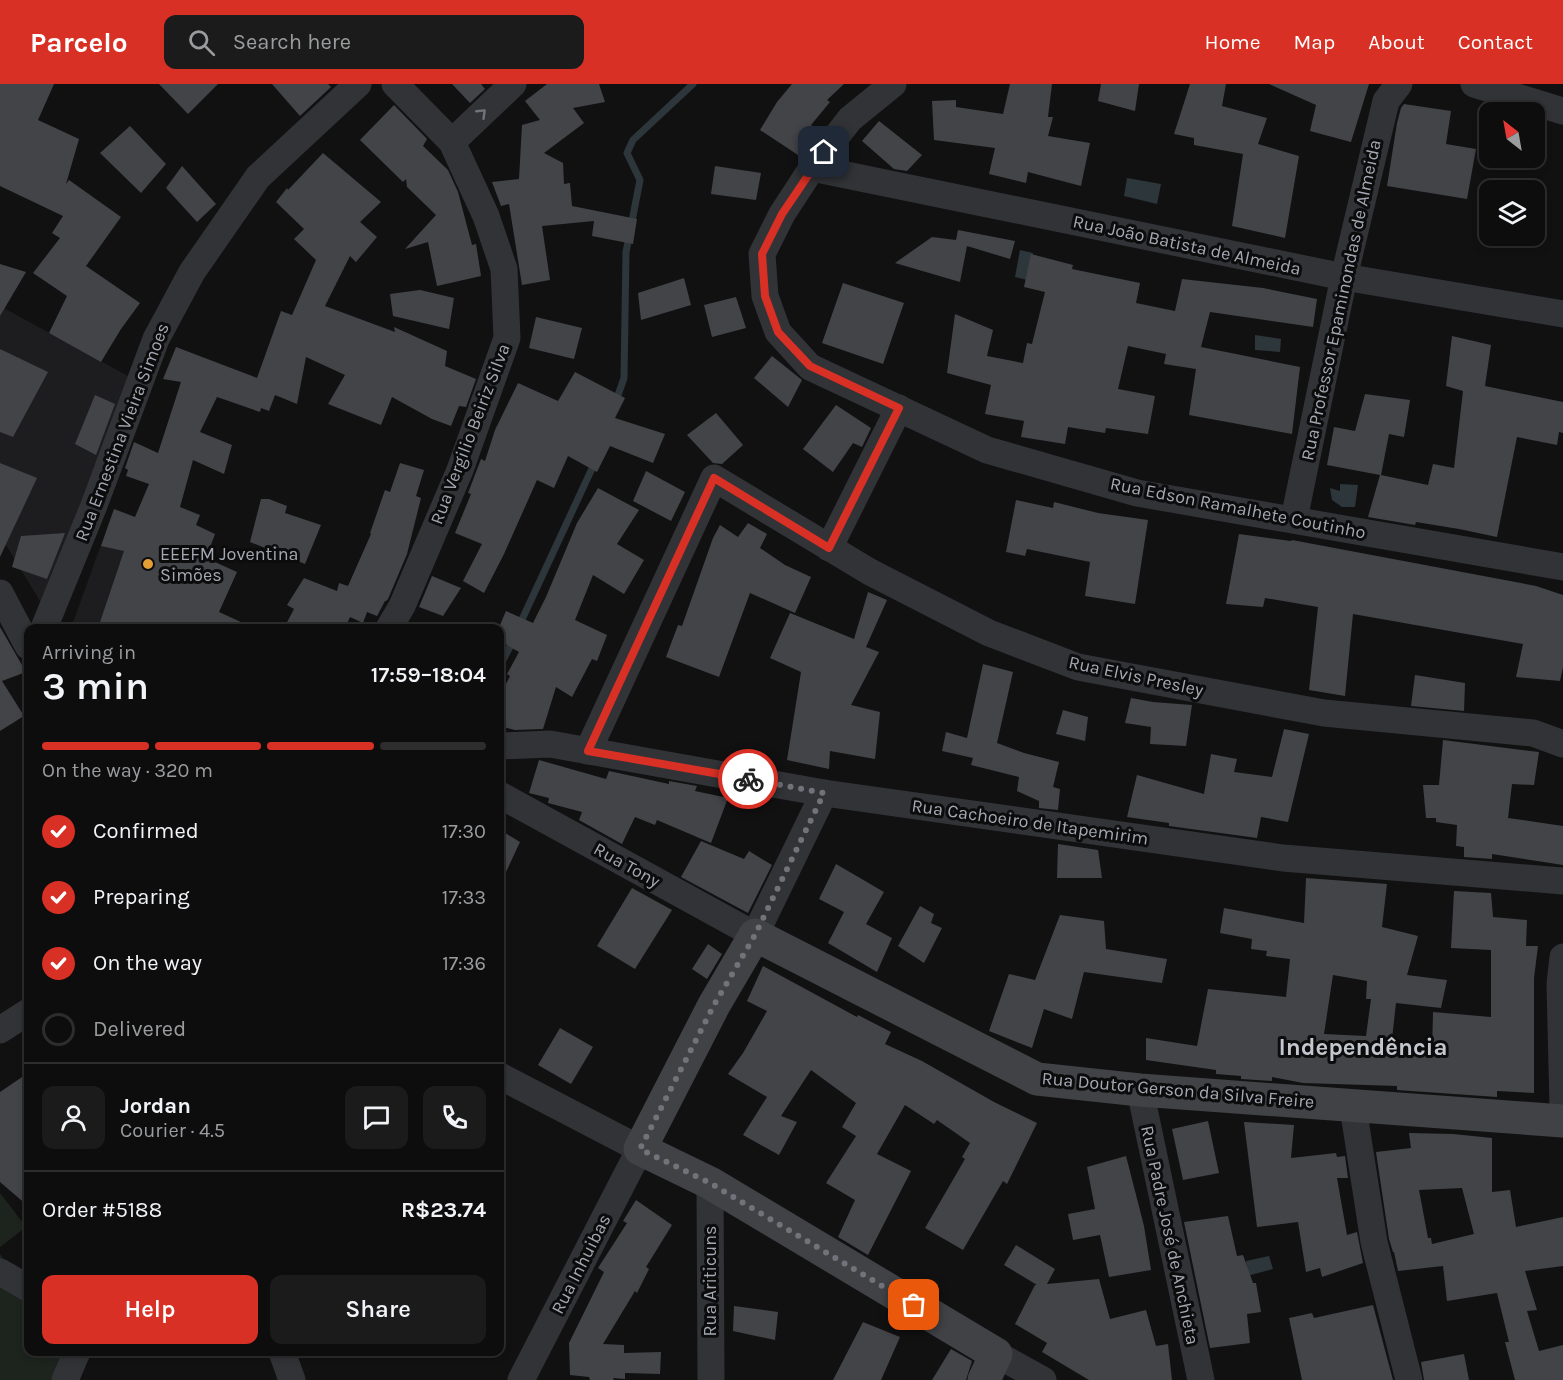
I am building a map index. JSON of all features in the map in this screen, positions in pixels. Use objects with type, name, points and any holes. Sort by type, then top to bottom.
[{"type":"street","name":"Rua Ernestina Vieira Simoes","points":[[46,624],[93,508],[156,339],[192,272],[258,177],[358,84]]},
{"type":"street","name":"Rua Vergilio Beiriz Silva","points":[[391,624],[402,606],[460,470],[507,338],[504,269],[486,216],[453,142],[395,84]]},
{"type":"street","points":[[453,142],[513,84]]},
{"type":"street","name":"Rua Edson Ramalhete Coutinho","points":[[893,84],[850,119],[812,168],[782,214],[762,254],[765,296],[778,332],[810,366],[987,450],[1137,493],[1563,567]]},
{"type":"street","name":"Rua Professor Epaminondas de Almeida","points":[[1294,519],[1344,277],[1386,101],[1398,84]]},
{"type":"street","points":[[1474,84],[1563,111]]},
{"type":"street","name":"Rua João Batista de Almeida","points":[[812,168],[1344,277],[1563,314]]},
{"type":"street","points":[[829,548],[899,408]]},
{"type":"street","name":"Rua Elvis Presley","points":[[588,751],[714,478],[870,572],[988,633],[1078,667],[1324,713],[1533,733],[1563,744]]},
{"type":"street","points":[[0,593],[24,638]]},
{"type":"street","name":"Rua Cachoeiro de Itapemirim","points":[[504,746],[550,744],[824,793],[1283,858],[1563,881]]},
{"type":"street","points":[[640,1149],[714,1005],[755,935],[824,793]]},
{"type":"street","name":"Rua Tony","points":[[504,797],[755,935]]},
{"type":"street","name":"Rua Doutor Gerson da Silva Freire","points":[[755,935],[1037,1078],[1140,1090],[1563,1121]]},
{"type":"street","points":[[1563,957],[1560,984],[1563,1107]]},
{"type":"street","points":[[0,1030],[24,1015]]},
{"type":"street","points":[[504,1078],[710,1183],[990,1367],[1043,1380]]},
{"type":"street","name":"Rua Padre José de Anchieta","points":[[1140,1090],[1201,1380]]},
{"type":"street","points":[[1353,1107],[1374,1242],[1409,1380]]},
{"type":"street","name":"Rua Inhuibas","points":[[521,1380],[640,1149]]},
{"type":"street","name":"Rua Ariticuns","points":[[710,1183],[711,1380]]},
{"type":"street","points":[[0,1272],[24,1286]]},
{"type":"street","points":[[65,1380],[75,1356]]},
{"type":"street","points":[[283,1356],[292,1380]]},
{"type":"shaded area","points":[[1127,178],[1161,184],[1157,204],[1124,196]]},
{"type":"shaded area","points":[[1020,250],[1033,253],[1027,280],[1015,277]]},
{"type":"shaded area","points":[[0,306],[128,376],[49,616],[0,535]]},
{"type":"shaded area","points":[[1255,335],[1281,339],[1280,352],[1255,350]]},
{"type":"shaded area","points":[[1340,484],[1358,485],[1355,507],[1342,507],[1332,500],[1330,488],[1340,491]]},
{"type":"shaded area","name":"EEEFM Joventina Simões","points":[[114,509],[210,547],[176,624],[72,624]]},
{"type":"shaded area","points":[[0,1193],[24,1224],[24,1229],[0,1247]]},
{"type":"shaded area","points":[[0,1254],[24,1288],[24,1356],[70,1356],[76,1380],[0,1380]]},
{"type":"shaded area","points":[[1269,1256],[1273,1269],[1247,1276],[1246,1261]]},
{"type":"building","points":[[0,84],[54,84],[38,120],[79,139],[66,184],[69,180],[121,217],[86,266],[140,303],[101,362],[49,333],[67,296],[33,273],[60,238],[52,233],[63,216],[0,186]]},
{"type":"building","points":[[159,84],[218,84],[188,114]]},
{"type":"building","points":[[272,84],[328,84],[331,87],[300,116]]},
{"type":"building","points":[[452,84],[481,84],[485,89],[470,103]]},
{"type":"building","points":[[547,84],[599,84],[605,102],[573,108],[584,123],[544,153],[563,163],[564,184],[570,183],[572,206],[637,219],[633,244],[592,236],[594,221],[542,226],[550,280],[522,285],[509,204],[501,206],[492,182],[519,179],[522,125],[540,120],[525,101]]},
{"type":"building","points":[[792,84],[844,84],[827,100],[830,102],[811,125],[815,128],[798,155],[760,130],[777,102]]},
{"type":"building","points":[[1010,84],[1052,84],[1048,117],[1053,117],[1048,136],[1090,143],[1081,186],[1028,172],[1026,183],[989,174],[995,148],[934,140],[932,101],[956,100],[956,107],[1003,114]]},
{"type":"building","points":[[1101,84],[1139,84],[1135,111],[1098,101]]},
{"type":"building","points":[[1190,84],[1226,84],[1222,106],[1267,118],[1258,144],[1299,156],[1285,238],[1232,226],[1243,154],[1194,145],[1194,138],[1174,134]]},
{"type":"building","points":[[1269,84],[1369,84],[1351,142],[1310,131],[1316,105]]},
{"type":"building","points":[[1404,104],[1451,111],[1446,144],[1476,149],[1467,199],[1387,186],[1397,123]]},
{"type":"building","points":[[394,105],[427,139],[423,146],[448,170],[458,192],[472,245],[476,244],[481,276],[437,286],[428,242],[405,249],[436,215],[407,187],[406,179],[403,182],[360,140]]},
{"type":"building","points":[[879,121],[922,155],[907,171],[894,169],[862,141]]},
{"type":"building","points":[[130,126],[166,164],[141,193],[100,153]]},
{"type":"building","points":[[323,153],[381,202],[360,222],[377,237],[356,262],[350,256],[325,306],[395,332],[394,327],[447,351],[445,366],[476,379],[466,407],[459,406],[451,426],[432,419],[392,397],[381,425],[328,404],[345,375],[306,357],[297,404],[275,395],[269,411],[261,408],[260,412],[217,397],[200,432],[232,445],[224,474],[193,460],[180,507],[200,515],[196,525],[215,534],[206,558],[237,572],[219,612],[245,624],[99,624],[124,551],[101,546],[114,509],[135,517],[149,484],[126,476],[128,470],[125,468],[134,442],[158,453],[181,382],[163,379],[176,347],[257,378],[281,311],[292,315],[316,260],[294,239],[304,229],[276,202],[287,188],[288,190]]},
{"type":"building","points":[[182,166],[216,204],[197,222],[166,188]]},
{"type":"building","points":[[715,166],[761,173],[756,200],[711,194]]},
{"type":"building","points":[[958,230],[1015,241],[1010,259],[967,246],[960,282],[895,263],[932,237],[956,240]]},
{"type":"building","points":[[1031,254],[1073,265],[1072,269],[1140,283],[1136,303],[1175,311],[1182,279],[1263,288],[1317,299],[1313,327],[1210,312],[1201,347],[1300,367],[1292,434],[1189,415],[1196,369],[1164,364],[1166,354],[1128,346],[1118,389],[1155,396],[1148,434],[1106,428],[1105,433],[1068,427],[1065,444],[1021,437],[1024,421],[985,414],[991,385],[947,373],[955,314],[993,330],[987,356],[1023,363],[1027,343],[1032,344],[1045,292],[1024,287]]},
{"type":"building","points":[[0,264],[26,272],[0,316]]},
{"type":"building","points":[[684,278],[691,305],[641,320],[638,293]]},
{"type":"building","points":[[843,283],[904,303],[883,364],[822,343]]},
{"type":"building","points":[[420,290],[454,298],[449,329],[393,316],[390,294]]},
{"type":"building","points":[[736,297],[746,328],[712,337],[704,305]]},
{"type":"building","points":[[536,317],[582,328],[574,359],[529,348]]},
{"type":"building","points":[[1452,336],[1491,345],[1485,386],[1563,402],[1563,433],[1559,432],[1557,445],[1517,437],[1497,537],[1416,522],[1415,525],[1368,517],[1380,475],[1327,465],[1334,427],[1355,431],[1365,394],[1410,400],[1404,437],[1389,434],[1381,475],[1428,485],[1433,464],[1454,468],[1463,391],[1446,386]]},
{"type":"building","points":[[0,349],[48,372],[13,437],[0,432]]},
{"type":"building","points":[[772,356],[802,380],[788,407],[754,378]]},
{"type":"building","points":[[575,372],[625,398],[615,418],[665,434],[653,463],[610,446],[597,472],[568,456],[554,488],[537,480],[484,593],[463,581],[482,544],[455,533],[471,494],[468,493],[481,459],[485,461],[495,430],[518,383],[558,401]]},
{"type":"building","points":[[95,395],[115,404],[96,455],[75,444]]},
{"type":"building","points":[[836,405],[871,428],[862,447],[853,443],[833,472],[803,449]]},
{"type":"building","points":[[716,413],[743,445],[722,464],[713,463],[687,435]]},
{"type":"building","points":[[0,463],[37,478],[0,557]]},
{"type":"building","points":[[400,463],[424,470],[416,496],[421,498],[407,554],[388,599],[377,616],[367,612],[363,623],[350,617],[347,624],[286,624],[294,609],[287,605],[304,578],[337,591],[339,583],[348,586],[371,534],[385,490],[390,492]]},
{"type":"building","points":[[646,471],[685,492],[671,521],[633,501]]},
{"type":"building","points":[[598,488],[639,510],[617,544],[644,560],[624,594],[593,575],[575,620],[607,635],[597,661],[592,659],[572,697],[556,687],[543,729],[515,730],[504,727],[504,688],[510,676],[507,674],[519,652],[504,643],[504,624],[500,624],[506,611],[533,623],[577,523]]},
{"type":"building","points":[[261,499],[269,499],[287,506],[285,513],[321,525],[305,564],[250,542]]},
{"type":"building","points":[[1016,500],[1053,508],[1054,502],[1098,513],[1148,520],[1135,604],[1085,596],[1090,562],[1027,549],[1025,556],[1006,552]]},
{"type":"building","points":[[748,523],[767,534],[760,548],[785,565],[811,577],[795,613],[750,593],[719,677],[666,657],[678,625],[682,626],[713,538],[720,525],[738,537]]},
{"type":"building","points":[[65,533],[47,579],[12,567],[21,536]]},
{"type":"building","points":[[1239,534],[1292,540],[1536,586],[1563,595],[1563,667],[1560,681],[1516,677],[1523,644],[1353,614],[1345,696],[1309,690],[1318,607],[1265,598],[1263,607],[1226,604]]},
{"type":"building","points":[[432,576],[461,588],[443,616],[419,607]]},
{"type":"building","points":[[868,592],[887,600],[866,647],[879,652],[851,705],[880,712],[875,759],[830,751],[829,769],[787,760],[801,672],[770,658],[790,613],[854,639]]},
{"type":"building","points":[[0,627],[24,669],[24,673],[2,681],[24,716],[0,731]]},
{"type":"building","points":[[983,664],[1013,672],[997,743],[1059,762],[1053,787],[1060,789],[1058,810],[1039,808],[1039,801],[1017,791],[1019,777],[971,765],[973,758],[942,751],[946,732],[967,738]]},
{"type":"building","points":[[1415,675],[1465,683],[1464,711],[1411,706]]},
{"type":"building","points":[[1131,698],[1192,705],[1186,746],[1150,744],[1151,727],[1125,723]]},
{"type":"building","points":[[1063,710],[1088,717],[1085,741],[1056,734]]},
{"type":"building","points":[[1284,729],[1309,734],[1288,822],[1261,817],[1257,838],[1169,826],[1169,823],[1127,817],[1137,775],[1204,794],[1211,754],[1237,759],[1234,772],[1272,777]]},
{"type":"building","points":[[1443,740],[1539,752],[1534,785],[1512,784],[1508,818],[1563,826],[1563,865],[1492,854],[1492,859],[1464,857],[1464,847],[1456,846],[1457,825],[1436,822],[1436,818],[1426,818],[1423,785],[1439,785]]},
{"type":"building","points":[[539,760],[606,779],[609,771],[669,784],[669,781],[697,786],[695,791],[728,798],[711,843],[657,820],[655,825],[635,817],[622,844],[579,820],[582,812],[548,803],[549,798],[529,793]]},
{"type":"building","points":[[504,832],[520,842],[504,876]]},
{"type":"building","points":[[701,841],[744,859],[749,851],[772,865],[748,913],[681,877]]},
{"type":"building","points":[[1058,844],[1098,850],[1102,878],[1057,878]]},
{"type":"building","points":[[836,864],[884,892],[866,924],[892,938],[877,972],[828,943],[844,912],[819,899]]},
{"type":"building","points":[[1306,878],[1387,884],[1382,927],[1418,936],[1407,975],[1447,980],[1441,1008],[1396,1003],[1391,1048],[1432,1053],[1433,1012],[1491,1017],[1491,950],[1451,948],[1454,891],[1491,893],[1493,917],[1527,920],[1526,946],[1538,946],[1534,978],[1534,1093],[1497,1091],[1497,1097],[1397,1090],[1397,1086],[1303,1083],[1272,1077],[1272,1081],[1241,1079],[1241,1076],[1216,1074],[1216,1070],[1146,1060],[1146,1038],[1197,1046],[1208,989],[1286,997],[1290,959],[1266,956],[1267,951],[1251,949],[1252,939],[1220,933],[1224,908],[1304,923]],"holes":[[[1333,975],[1367,981],[1366,999],[1371,999],[1366,1036],[1324,1034]]]},
{"type":"building","points":[[632,888],[672,910],[635,969],[597,946]]},
{"type":"building","points":[[920,906],[934,914],[931,923],[942,928],[924,963],[898,946]]},
{"type":"building","points":[[1060,915],[1104,921],[1106,949],[1167,959],[1162,983],[1084,972],[1072,1019],[1044,1009],[1032,1048],[989,1031],[1009,974],[1035,980]]},
{"type":"building","points":[[708,944],[722,954],[707,979],[692,969]]},
{"type":"building","points":[[763,966],[857,1017],[858,1015],[891,1032],[885,1044],[922,1061],[994,1102],[1037,1123],[1007,1184],[1003,1181],[963,1250],[925,1228],[965,1159],[962,1157],[970,1143],[937,1120],[934,1124],[905,1105],[877,1154],[911,1171],[868,1255],[838,1237],[855,1200],[826,1183],[856,1136],[842,1127],[856,1103],[811,1070],[781,1116],[797,1122],[779,1155],[743,1135],[767,1097],[728,1074],[767,1011],[747,1001]]},
{"type":"building","points":[[560,1028],[593,1047],[571,1084],[538,1065]]},
{"type":"building","points":[[24,1076],[24,1203],[0,1182],[0,1092]]},
{"type":"building","points":[[1208,1121],[1219,1173],[1183,1180],[1172,1129]]},
{"type":"building","points":[[1244,1122],[1294,1125],[1291,1158],[1336,1153],[1337,1157],[1345,1156],[1348,1178],[1337,1178],[1347,1235],[1357,1232],[1363,1263],[1322,1277],[1320,1268],[1306,1272],[1298,1222],[1257,1227]]},
{"type":"building","points":[[1409,1133],[1492,1138],[1492,1192],[1510,1190],[1516,1227],[1563,1217],[1563,1266],[1525,1271],[1537,1310],[1527,1311],[1539,1351],[1563,1345],[1563,1380],[1515,1380],[1505,1342],[1509,1342],[1497,1293],[1447,1301],[1443,1266],[1398,1271],[1389,1239],[1376,1152],[1411,1148]],"holes":[[[1462,1188],[1474,1234],[1432,1244],[1431,1238],[1428,1238],[1419,1190]]]},
{"type":"building","points":[[1126,1156],[1144,1226],[1151,1270],[1109,1277],[1100,1235],[1073,1240],[1068,1214],[1095,1209],[1087,1167]]},
{"type":"building","points":[[636,1200],[672,1225],[646,1267],[649,1269],[637,1293],[635,1291],[603,1344],[624,1345],[624,1353],[661,1352],[660,1374],[625,1373],[625,1379],[613,1378],[614,1380],[590,1380],[589,1377],[570,1375],[569,1343],[604,1272],[598,1268],[627,1223],[623,1221]]},
{"type":"building","points":[[1228,1216],[1237,1256],[1243,1255],[1253,1283],[1256,1283],[1261,1312],[1247,1314],[1250,1343],[1210,1348],[1184,1222]]},
{"type":"building","points":[[1016,1245],[1055,1269],[1047,1284],[1099,1279],[1110,1319],[1146,1310],[1156,1346],[1168,1344],[1172,1380],[1089,1380],[1042,1352],[1047,1343],[1015,1324],[1037,1285],[1004,1265]]},
{"type":"building","points":[[1373,1305],[1393,1380],[1302,1380],[1289,1318],[1312,1313],[1314,1318]]},
{"type":"building","points":[[734,1306],[778,1312],[775,1340],[733,1331]]},
{"type":"building","points":[[863,1322],[900,1337],[881,1380],[833,1380]]},
{"type":"building","points":[[951,1349],[972,1361],[966,1380],[932,1380]]},
{"type":"building","points":[[1464,1354],[1469,1380],[1424,1380],[1421,1362]]},
{"type":"waterway","points":[[616,401],[624,378],[626,252],[640,180],[627,153],[633,140],[693,84]]},
{"type":"waterway","points":[[519,626],[595,462]]},
{"type":"waterway","points":[[504,658],[514,639]]},
{"type":"way so far","points":[[748,779],[824,793],[755,935],[714,1005],[640,1149],[710,1183],[914,1305]]},
{"type":"place","name":"EEEFM Joventina Simões","points":[[148,564]]},
{"type":"district","name":"Independência","points":[[1363,1047]]},
{"type":"route","points":[[748,779],[588,751],[714,478],[829,548],[899,408],[810,366],[778,332],[765,296],[762,254],[782,214],[824,152]]}]
